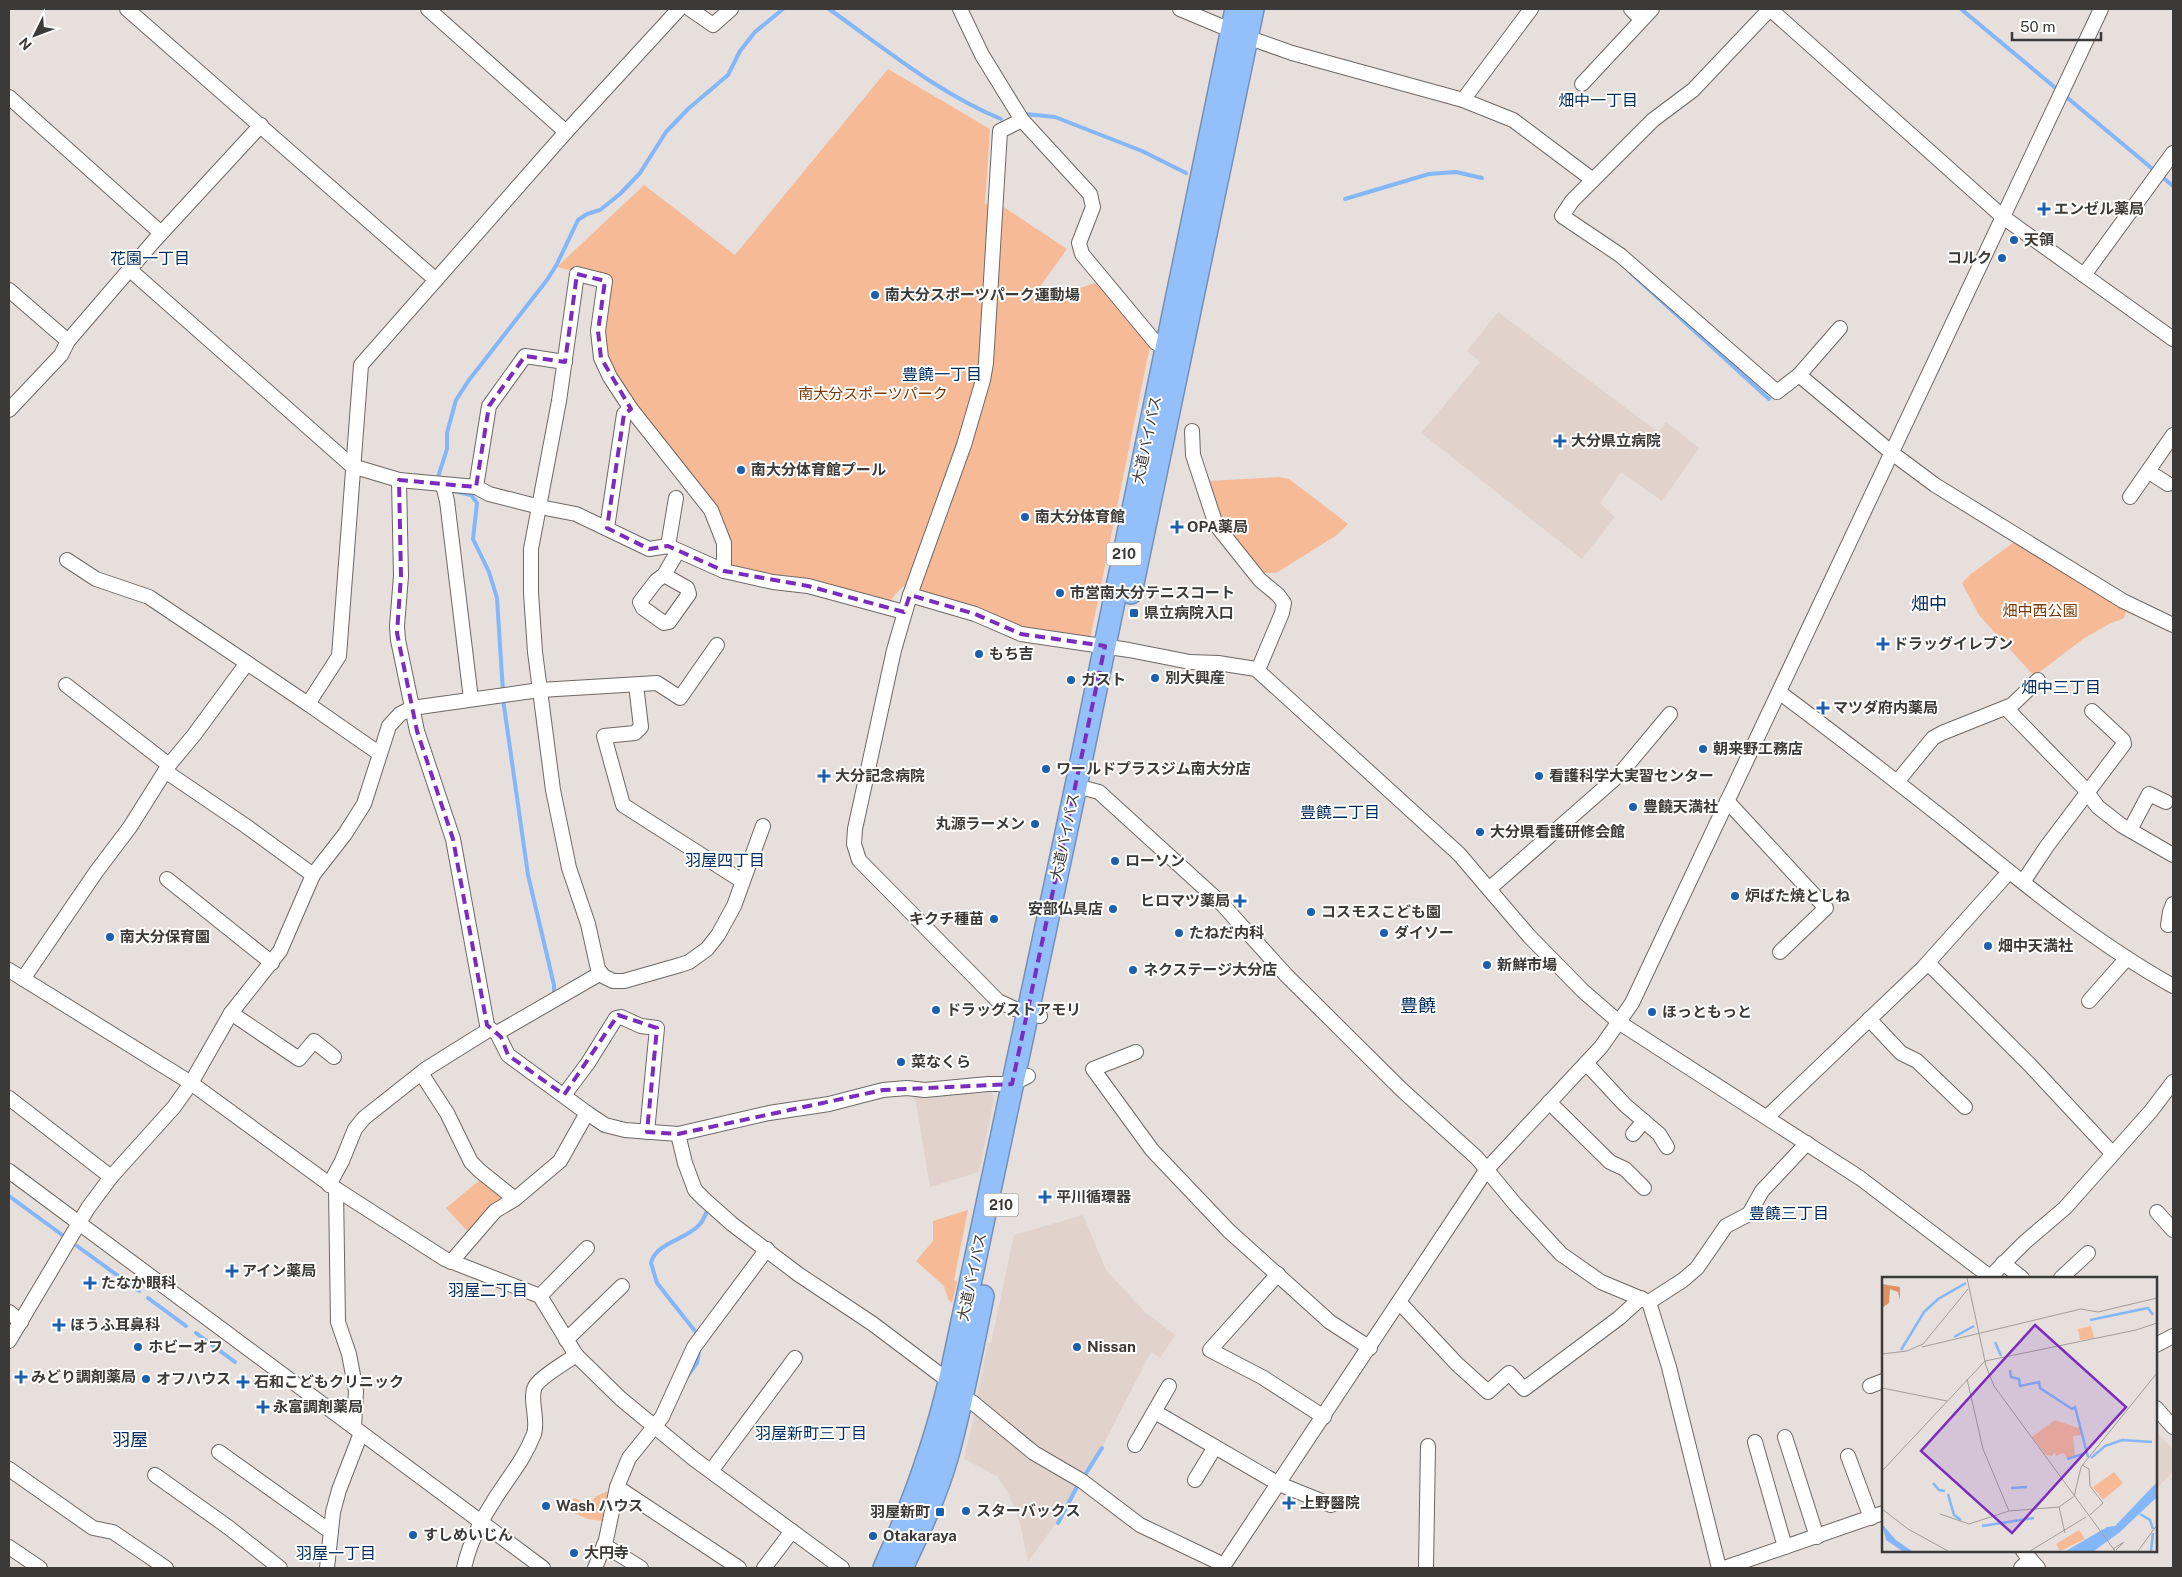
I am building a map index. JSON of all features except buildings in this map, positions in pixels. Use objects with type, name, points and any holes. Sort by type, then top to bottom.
[{"type":"highway","name":"大道バイパス","points":[[902,1568],[931,1504],[947,1459],[953,1400],[1239,34],[1236,9]]},
{"type":"highway","name":"大道バイパス","points":[[1112,647],[1167,345],[1239,34],[1252,9]]},
{"type":"highway","name":"大道バイパス","points":[[884,1568],[953,1400]]},
{"type":"street","points":[[127,9],[436,280]]},
{"type":"street","points":[[428,9],[566,132]]},
{"type":"street","points":[[308,704],[339,656],[361,365],[566,132],[679,9]]},
{"type":"street","points":[[690,9],[713,24],[731,9]]},
{"type":"street","points":[[960,9],[982,55],[1022,120],[1090,194],[1093,207],[1079,242],[1082,254],[1156,343],[1167,345]]},
{"type":"street","points":[[1180,9],[1239,34],[1292,53],[1463,100],[1513,120],[1593,180]]},
{"type":"street","points":[[1463,100],[1531,9]]},
{"type":"street","points":[[1582,84],[1636,14],[1652,9]]},
{"type":"street","points":[[1840,328],[1799,376],[1777,392],[1620,255],[1562,216],[1572,201],[1653,120],[1693,90],[1770,9],[2003,217],[2173,339]]},
{"type":"street","points":[[953,1400],[972,1402],[1034,1453],[1082,1481],[1140,1525],[1227,1566],[1486,1169],[1586,1064],[1620,1023],[1632,1003],[2101,9]]},
{"type":"street","points":[[9,97],[161,233]]},
{"type":"street","points":[[1022,120],[1000,131],[986,362],[983,380],[964,445],[904,612],[857,819],[854,844],[859,860],[998,1001],[1034,1014]]},
{"type":"street","points":[[9,410],[61,355],[68,341],[129,269],[261,125]]},
{"type":"street","points":[[2084,275],[2173,153]]},
{"type":"street","points":[[129,269],[352,466],[399,480],[476,487],[489,494],[540,508],[576,514],[649,549],[673,549],[724,571],[773,582],[808,586],[904,612]]},
{"type":"street","points":[[724,571],[724,543],[711,510],[630,409],[610,377],[601,358],[598,331],[605,281],[577,274],[565,362],[532,549],[530,576],[532,620],[553,790],[568,859],[601,973],[613,981],[621,982],[680,965],[698,956],[718,934],[734,906],[763,826]]},
{"type":"street","points":[[9,290],[68,341]]},
{"type":"street","points":[[476,487],[489,406],[525,356],[565,362]]},
{"type":"street","points":[[1799,376],[1892,454],[1935,485],[2116,597],[2150,616],[2173,625]]},
{"type":"street","points":[[607,528],[624,414],[630,409]]},
{"type":"street","points":[[1192,431],[1193,455],[1216,525],[1260,580],[1278,595],[1284,603],[1282,613],[1258,670]]},
{"type":"street","points":[[2130,497],[2173,435]]},
{"type":"street","points":[[2149,472],[2168,484]]},
{"type":"street","points":[[399,480],[401,576],[397,633],[420,743],[453,839],[486,1020],[508,1055],[605,1125],[625,1130],[678,1134],[768,1112],[829,1104],[883,1090],[907,1088],[925,1090],[1020,1080]]},
{"type":"street","points":[[443,485],[447,501],[471,699]]},
{"type":"street","points":[[664,575],[673,549],[676,498]]},
{"type":"street","points":[[67,560],[96,579],[149,597],[380,754]]},
{"type":"street","points":[[910,595],[975,614],[1021,634],[1112,647],[1190,662],[1238,664],[1258,670],[1362,767],[1460,854],[1529,936],[1563,971],[1620,1023],[1860,1178],[1989,1277],[2065,1208],[2173,1082]]},
{"type":"street","points":[[9,1341],[79,1224],[111,1177],[174,1108],[191,1083],[231,1013],[272,963],[284,943],[313,875],[356,818],[369,791],[389,726],[400,714],[412,708],[540,690],[636,685],[657,682],[680,698],[717,645]]},
{"type":"street","points":[[23,979],[96,872],[130,827],[167,768],[194,736],[247,663]]},
{"type":"street","points":[[1897,782],[1933,738],[2012,705],[2038,680]]},
{"type":"street","points":[[66,685],[167,768],[313,875]]},
{"type":"street","points":[[636,685],[641,727],[635,733],[604,736],[619,784],[623,805],[742,882]]},
{"type":"street","points":[[1779,692],[1897,782],[2009,872],[2127,958],[2173,986]]},
{"type":"street","points":[[2006,708],[2088,794],[2098,807],[2130,830],[2173,855]]},
{"type":"street","points":[[2023,882],[2047,846],[2124,744],[2124,740],[2092,712]]},
{"type":"street","points":[[1489,889],[1619,775],[1670,714]]},
{"type":"street","points":[[1082,788],[1099,792],[1222,904],[1286,975],[1395,1083],[1486,1169],[1515,1204],[1570,1262],[1601,1282],[1645,1300],[1668,1367],[1719,1568]]},
{"type":"street","points":[[2130,830],[2149,794],[2166,802]]},
{"type":"street","points":[[1727,801],[1826,908],[1780,952]]},
{"type":"street","points":[[1768,1117],[1928,963],[2009,872]]},
{"type":"street","points":[[167,879],[272,963]]},
{"type":"street","points":[[2168,925],[2173,904]]},
{"type":"street","points":[[2089,1001],[2127,958]]},
{"type":"street","points":[[1928,963],[2030,1065],[2112,1153]]},
{"type":"street","points":[[9,970],[191,1083],[332,1187],[406,1236],[451,1262],[540,1296],[576,1355],[621,1399],[711,1471],[842,1568]]},
{"type":"street","points":[[327,1568],[333,1512],[357,1430],[356,1391],[349,1354],[338,1322],[332,1187],[355,1129],[364,1118],[445,1056],[601,973]]},
{"type":"street","points":[[231,1013],[298,1059],[314,1042],[334,1057]]},
{"type":"street","points":[[564,1095],[588,1063],[616,1018],[621,1017],[641,1026],[657,1028],[647,1132]]},
{"type":"street","points":[[1869,1019],[1901,1054],[1917,1061],[1966,1107]]},
{"type":"street","points":[[1136,1052],[1093,1069],[1152,1150],[1229,1230],[1330,1322],[1370,1348]]},
{"type":"street","points":[[1586,1064],[1625,1105],[1659,1134],[1667,1147]]},
{"type":"street","points":[[421,1073],[447,1113],[471,1162],[515,1199]]},
{"type":"street","points":[[9,1098],[111,1177]]},
{"type":"street","points":[[1549,1102],[1610,1162],[1625,1169],[1644,1188]]},
{"type":"street","points":[[451,1262],[495,1211],[515,1199],[560,1161],[587,1113]]},
{"type":"street","points":[[1633,1134],[1644,1121]]},
{"type":"street","points":[[678,1134],[685,1163],[695,1190],[732,1224],[798,1274],[874,1324],[942,1376],[959,1375]]},
{"type":"street","points":[[1399,1302],[1457,1364],[1488,1392],[1509,1373],[1524,1389],[1619,1318],[1645,1300],[1683,1280],[1697,1268],[1726,1226],[1749,1214],[1762,1191],[1807,1143]]},
{"type":"street","points":[[9,1171],[543,1568]]},
{"type":"street","points":[[2157,1212],[2173,1230]]},
{"type":"street","points":[[540,1296],[588,1248]]},
{"type":"street","points":[[595,1568],[604,1544],[617,1487],[629,1458],[665,1410],[694,1347],[767,1249]]},
{"type":"street","points":[[2062,1277],[2088,1253]]},
{"type":"street","points":[[2003,1263],[2021,1277]]},
{"type":"street","points":[[1278,1274],[1210,1350],[1262,1377],[1324,1417]]},
{"type":"street","points":[[566,1340],[622,1286]]},
{"type":"street","points":[[9,1312],[21,1322]]},
{"type":"street","points":[[2157,1344],[2173,1336]]},
{"type":"street","points":[[464,1568],[468,1552],[493,1501],[522,1461],[535,1431],[533,1392],[537,1384],[576,1355]]},
{"type":"street","points":[[711,1471],[795,1358]]},
{"type":"street","points":[[1870,1386],[1882,1381]]},
{"type":"street","points":[[1135,1444],[1169,1386]]},
{"type":"street","points":[[2157,1409],[2173,1427]]},
{"type":"street","points":[[1155,1412],[1279,1484],[1331,1505]]},
{"type":"street","points":[[1785,1437],[1817,1537]]},
{"type":"street","points":[[1755,1442],[1786,1548]]},
{"type":"street","points":[[1426,1568],[1428,1446]]},
{"type":"street","points":[[1194,1480],[1216,1448]]},
{"type":"street","points":[[218,1452],[331,1532]]},
{"type":"street","points":[[1724,1568],[1877,1516],[1848,1456]]},
{"type":"street","points":[[9,1469],[94,1528],[113,1532],[166,1568]]},
{"type":"street","points":[[155,1475],[228,1527],[280,1568]]},
{"type":"street","points":[[617,1487],[739,1568]]},
{"type":"street","points":[[764,1568],[792,1531]]},
{"type":"street","points":[[604,1544],[641,1568]]},
{"type":"street","points":[[9,1547],[40,1568]]},
{"type":"highlighted area","points":[[577,274],[605,281],[598,331],[601,358],[631,409],[624,414],[607,528],[649,549],[668,546],[724,571],[808,586],[904,612],[910,595],[975,614],[1021,634],[1105,646],[1012,1084],[883,1090],[678,1134],[647,1132],[657,1028],[618,1015],[564,1095],[508,1055],[501,1037],[487,1025],[453,839],[417,731],[397,633],[401,576],[399,480],[476,487],[489,406],[525,356],[565,362]]},
{"type":"shaded area","name":"大分県立病院","points":[[1498,312],[1658,432],[1666,422],[1699,448],[1662,501],[1621,472],[1600,503],[1615,517],[1582,559],[1421,433],[1480,362],[1467,351]]},
{"type":"shaded area","points":[[990,1088],[994,1099],[979,1172],[930,1187],[916,1102],[912,1096]]},
{"type":"shaded area","name":"Nissan","points":[[1083,1215],[1106,1270],[1144,1311],[1175,1335],[1160,1358],[1151,1352],[1103,1445],[1080,1478],[1035,1451],[976,1403],[988,1343],[991,1343],[1014,1235]]},
{"type":"shaded area","points":[[976,1409],[1078,1481],[1056,1523],[1028,1562],[1020,1523],[1008,1493],[997,1476],[964,1459]]},
{"type":"shaded area","points":[[2157,1433],[2173,1449],[2173,1472],[2157,1488]]},
{"type":"green space","name":"南大分スポーツパーク","points":[[888,69],[990,129],[985,204],[1002,206],[1067,249],[1037,291],[1068,292],[1098,282],[1150,346],[1090,639],[1022,629],[977,608],[903,586],[889,602],[730,567],[729,543],[639,413],[604,356],[601,330],[608,280],[557,267],[644,185],[735,255]]},
{"type":"green space","points":[[1279,477],[1289,479],[1348,524],[1337,535],[1276,573],[1264,573],[1245,551],[1223,520],[1212,496],[1208,481]]},
{"type":"green space","name":"畑中西公園","points":[[2017,542],[2123,606],[2126,612],[2124,618],[2083,639],[2034,676],[1979,615],[1962,583],[1971,574]]},
{"type":"green space","points":[[481,1179],[510,1198],[469,1233],[446,1208]]},
{"type":"green space","points":[[968,1210],[954,1280],[957,1282],[952,1303],[948,1299],[944,1286],[916,1261],[933,1241],[933,1221]]},
{"type":"green space","points":[[608,1491],[603,1521],[588,1519],[567,1510],[574,1498],[589,1504],[595,1497]]},
{"type":"waterway","points":[[437,480],[447,449],[447,433],[456,400],[469,380],[547,280],[557,264],[578,220],[587,214],[600,210],[620,194],[640,173],[666,132],[688,109],[728,75],[740,51],[755,32],[783,9]]},
{"type":"waterway","points":[[829,9],[933,83],[1001,119]]},
{"type":"waterway","points":[[1961,9],[2058,90]]},
{"type":"waterway","points":[[2064,95],[2173,186]]},
{"type":"waterway","points":[[1025,114],[1055,117],[1142,151],[1186,173]]},
{"type":"waterway","points":[[1345,199],[1429,174],[1456,172],[1482,178]]},
{"type":"waterway","points":[[1632,274],[1769,399]]},
{"type":"waterway","points":[[449,490],[471,495],[477,503],[473,539],[489,572],[497,598],[503,692]]},
{"type":"waterway","points":[[503,699],[528,875],[554,985],[554,994]]},
{"type":"waterway","points":[[9,1196],[65,1237]]},
{"type":"waterway","points":[[698,1335],[657,1283],[651,1263],[659,1250],[688,1234],[700,1224],[709,1207]]},
{"type":"waterway","points":[[77,1246],[139,1291]]},
{"type":"waterway","points":[[148,1298],[186,1326]]},
{"type":"waterway","points":[[196,1333],[235,1362]]},
{"type":"waterway","points":[[686,1378],[697,1363],[700,1346]]},
{"type":"waterway","points":[[1083,1478],[1102,1448]]},
{"type":"waterway","points":[[1058,1523],[1079,1483]]},
{"type":"place","name":"エンゼル薬局","points":[[2044,209]]},
{"type":"place","name":"天領","points":[[2014,240]]},
{"type":"place","name":"コルク","points":[[2002,258]]},
{"type":"place","name":"南大分スポーツパーク運動場","points":[[875,295]]},
{"type":"place","name":"大分県立病院","points":[[1560,441]]},
{"type":"place","name":"南大分体育館プール","points":[[741,470]]},
{"type":"place","name":"南大分体育館","points":[[1025,517]]},
{"type":"place","name":"OPA薬局","points":[[1177,527]]},
{"type":"place","name":"市営南大分テニスコート","points":[[1060,593]]},
{"type":"place","name":"県立病院入口","points":[[1134,613]]},
{"type":"place","name":"ドラッグイレブン","points":[[1883,644]]},
{"type":"place","name":"もち吉","points":[[979,654]]},
{"type":"place","name":"別大興産","points":[[1155,678]]},
{"type":"place","name":"ガスト","points":[[1071,680]]},
{"type":"place","name":"マツダ府内薬局","points":[[1823,708]]},
{"type":"place","name":"朝来野工務店","points":[[1703,749]]},
{"type":"place","name":"ワールドプラスジム南大分店","points":[[1046,769]]},
{"type":"place","name":"大分記念病院","points":[[824,776]]},
{"type":"place","name":"看護科学大実習センター","points":[[1539,776]]},
{"type":"place","name":"豊饒天満社","points":[[1633,807]]},
{"type":"place","name":"丸源ラーメン","points":[[1035,824]]},
{"type":"place","name":"大分県看護研修会館","points":[[1480,832]]},
{"type":"place","name":"ローソン","points":[[1115,861]]},
{"type":"place","name":"炉ばた焼としね","points":[[1735,896]]},
{"type":"place","name":"ヒロマツ薬局","points":[[1240,901]]},
{"type":"place","name":"安部仏具店","points":[[1113,909]]},
{"type":"place","name":"コスモスこども園","points":[[1311,912]]},
{"type":"place","name":"キクチ種苗","points":[[994,919]]},
{"type":"place","name":"たねだ内科","points":[[1179,933]]},
{"type":"place","name":"ダイソー","points":[[1384,933]]},
{"type":"place","name":"南大分保育園","points":[[110,937]]},
{"type":"place","name":"畑中天満社","points":[[1988,946]]},
{"type":"place","name":"新鮮市場","points":[[1487,965]]},
{"type":"place","name":"ネクステージ大分店","points":[[1133,970]]},
{"type":"place","name":"ドラッグストアモリ","points":[[936,1010]]},
{"type":"place","name":"ほっともっと","points":[[1652,1012]]},
{"type":"place","name":"菜なくら","points":[[901,1062]]},
{"type":"place","name":"平川循環器","points":[[1045,1197]]},
{"type":"place","name":"アイン薬局","points":[[232,1271]]},
{"type":"place","name":"たなか眼科","points":[[90,1283]]},
{"type":"place","name":"ほうふ耳鼻科","points":[[59,1325]]},
{"type":"place","name":"ホビーオフ","points":[[138,1347]]},
{"type":"place","name":"Nissan","points":[[1077,1347]]},
{"type":"place","name":"みどり調剤薬局","points":[[21,1377]]},
{"type":"place","name":"オフハウス","points":[[146,1379]]},
{"type":"place","name":"石和こどもクリニック","points":[[243,1382]]},
{"type":"place","name":"永富調剤薬局","points":[[263,1407]]},
{"type":"place","name":"上野醫院","points":[[1289,1503]]},
{"type":"place","name":"Wash ハウス","points":[[546,1506]]},
{"type":"place","name":"スターバックス","points":[[966,1511]]},
{"type":"place","name":"羽屋新町","points":[[940,1512]]},
{"type":"place","name":"すしめいじん","points":[[413,1535]]},
{"type":"place","name":"Otakaraya","points":[[873,1536]]},
{"type":"place","name":"大円寺","points":[[574,1553]]},
{"type":"district","name":"畑中一丁目","points":[[1598,100]]},
{"type":"district","name":"花園一丁目","points":[[150,258]]},
{"type":"district","name":"豊饒一丁目","points":[[942,374]]},
{"type":"district","name":"畑中","points":[[1929,604]]},
{"type":"district","name":"畑中三丁目","points":[[2061,687]]},
{"type":"district","name":"豊饒二丁目","points":[[1340,812]]},
{"type":"district","name":"羽屋四丁目","points":[[725,860]]},
{"type":"district","name":"豊饒","points":[[1418,1006]]},
{"type":"district","name":"豊饒三丁目","points":[[1789,1213]]},
{"type":"district","name":"羽屋二丁目","points":[[488,1290]]},
{"type":"district","name":"羽屋新町三丁目","points":[[811,1433]]},
{"type":"district","name":"羽屋","points":[[130,1440]]},
{"type":"district","name":"羽屋一丁目","points":[[336,1553]]}]
